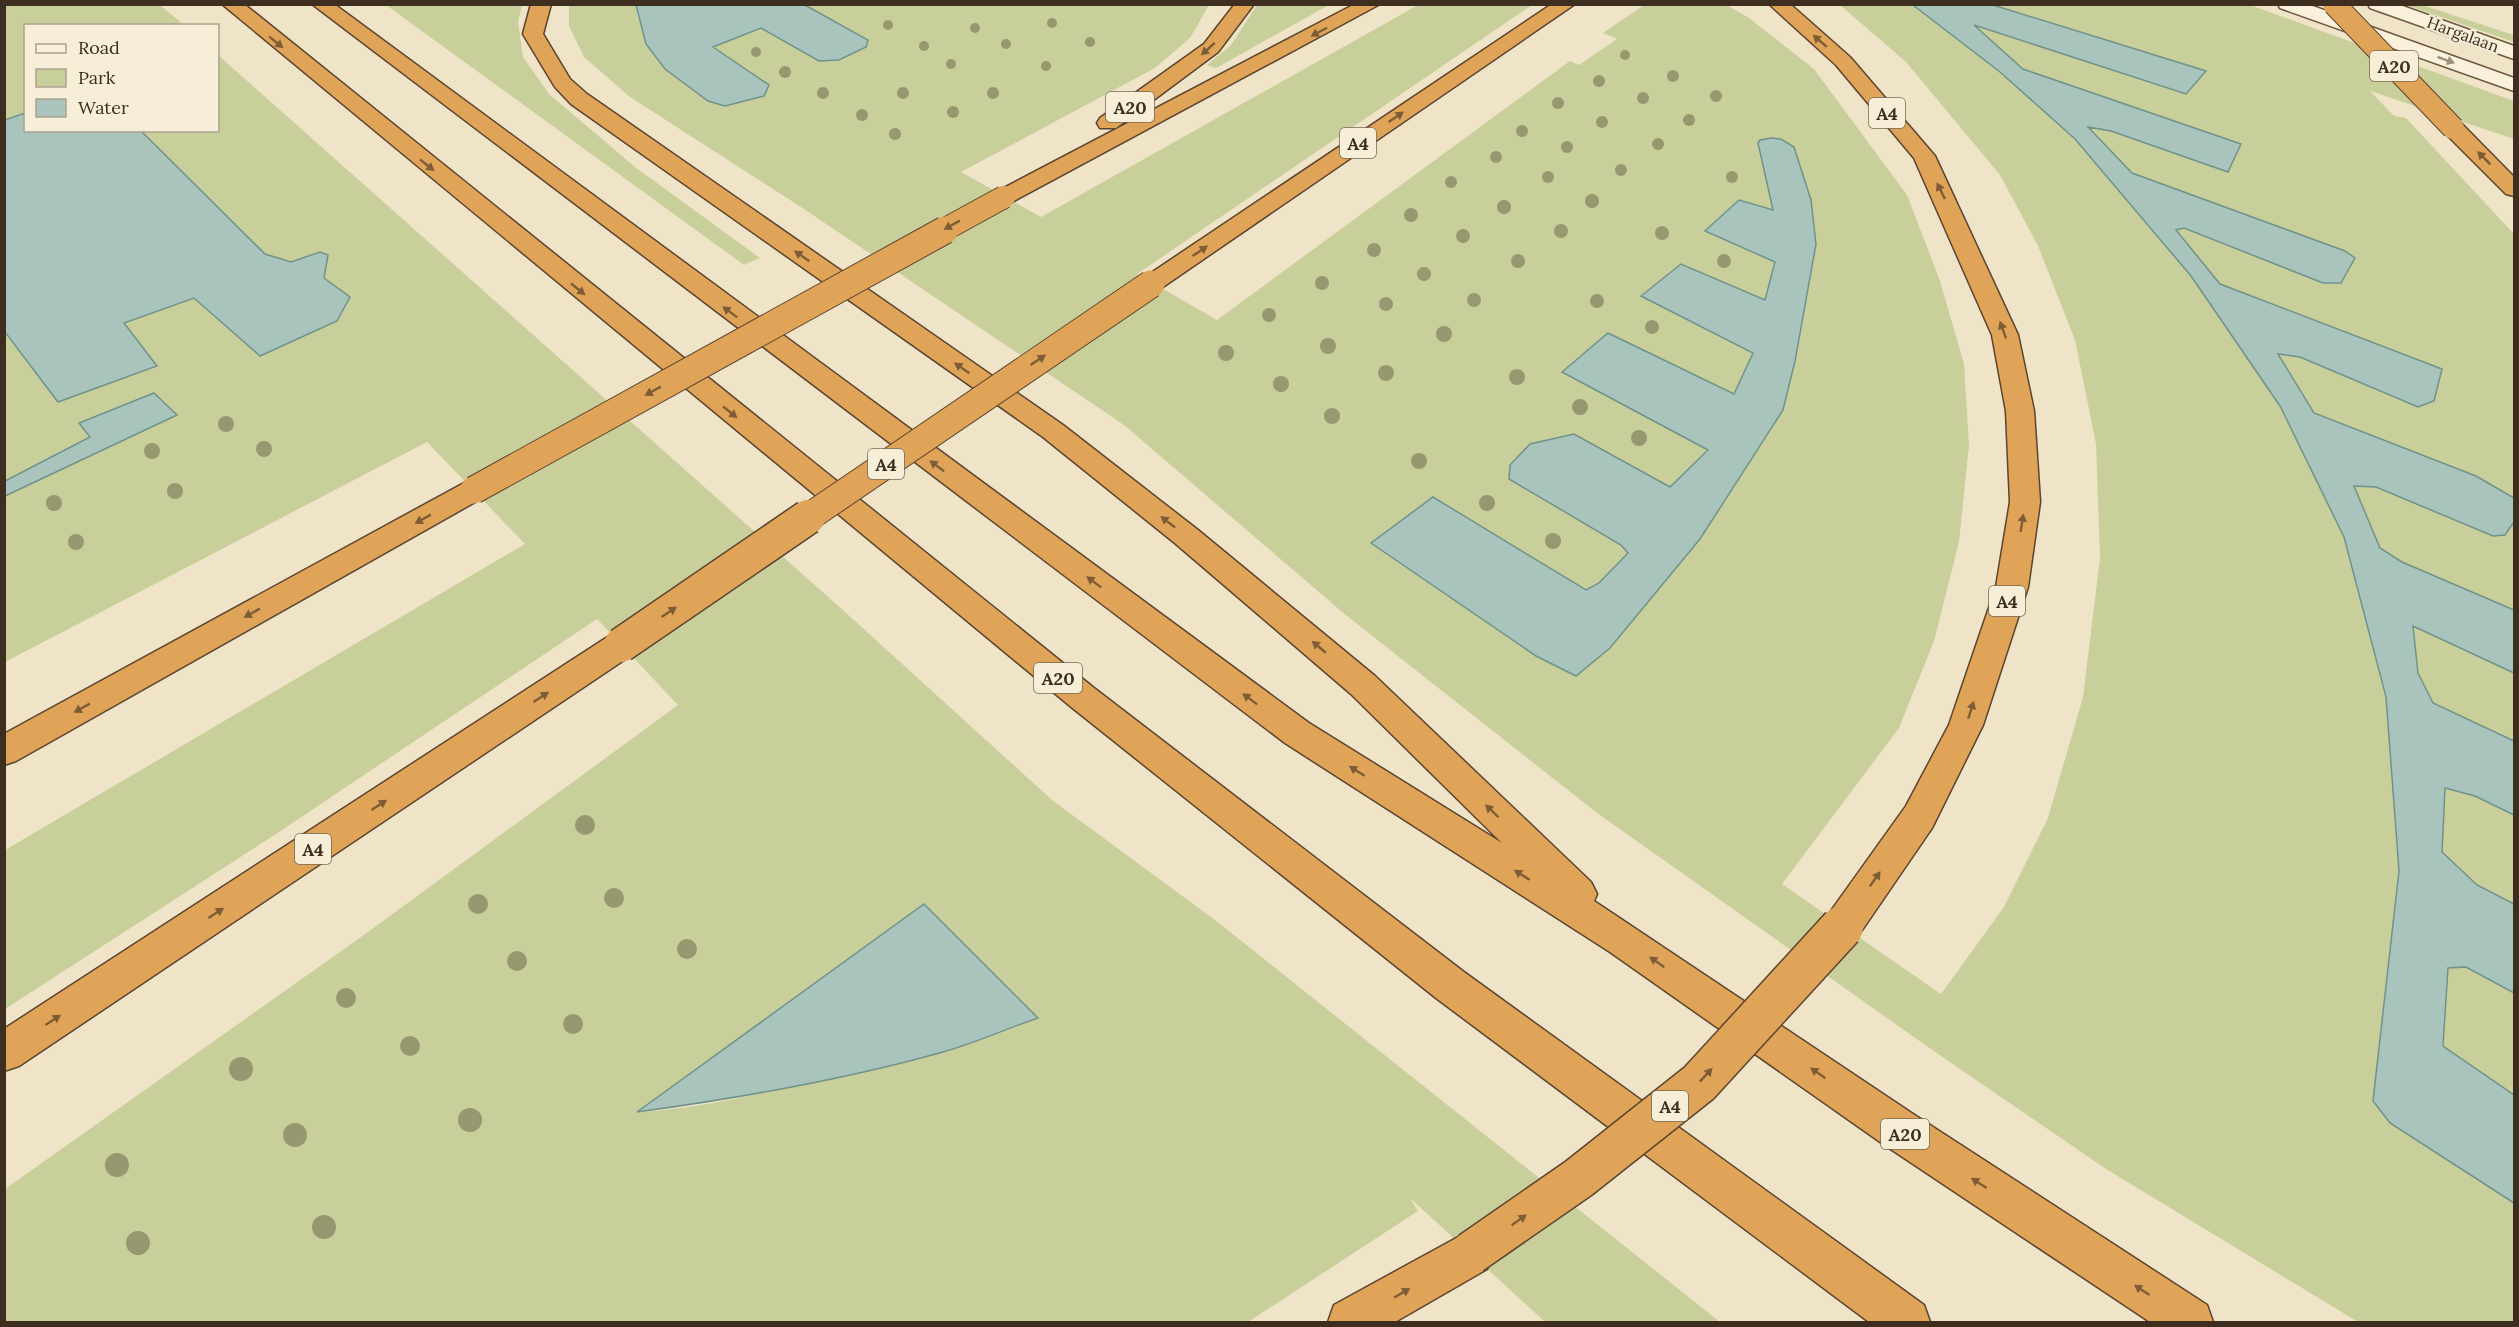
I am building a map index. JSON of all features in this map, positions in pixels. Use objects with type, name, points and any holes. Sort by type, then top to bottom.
[{"type":"highway","name":"A20","points":[[231,4],[1100,712],[1450,985],[1907,1323]]},
{"type":"highway","name":"A20","points":[[321,4],[613,226],[1297,733],[1624,940],[1898,1129],[2190,1323]]},
{"type":"highway","name":"A20","points":[[541,4],[533,34],[562,83],[579,99],[1053,432],[1187,537],[1363,685],[1624,940]]},
{"type":"highway","name":"A20","points":[[1004,197],[1211,48],[1245,4]]},
{"type":"highway","points":[[4,751],[1004,197],[1371,4]]},
{"type":"highway","name":"A4","points":[[4,1052],[621,645],[1457,75],[1566,4]]},
{"type":"highway","name":"A4","points":[[1352,1323],[1471,1253],[1579,1178],[1699,1083],[1842,927],[1919,817],[1966,725],[2012,587],[2025,502],[2020,411],[2005,335],[1966,244],[1924,156],[1843,61],[1778,4]]},
{"type":"highway","name":"A20","points":[[2334,4],[2514,189]]},
{"type":"main road","name":"Hargalaan","points":[[2287,4],[2514,85]]},
{"type":"main road","name":"Hargalaan","points":[[2377,4],[2514,53]]},
{"type":"green space","points":[[5,5],[160,5],[183,24],[24,24],[24,113],[5,120]]},
{"type":"green space","points":[[386,5],[522,5],[518,22],[523,57],[549,94],[635,167],[760,258],[744,265]]},
{"type":"green space","points":[[569,5],[636,5],[638,18],[769,85],[712,47],[761,28],[819,61],[866,47],[868,40],[805,5],[1209,5],[1190,38],[1155,68],[961,172],[1041,217],[1418,5],[1532,5],[1137,274],[1217,320],[1570,61],[1579,65],[1617,39],[1603,33],[1644,5],[1727,5],[1749,18],[1814,69],[1907,195],[1940,281],[1964,364],[1969,445],[1959,542],[1934,641],[1899,728],[1782,884],[1941,994],[2004,907],[2048,818],[2083,697],[2100,558],[2096,444],[2075,340],[2038,246],[2000,175],[1906,62],[1840,5],[1913,5],[1921,9],[2000,72],[2075,139],[2191,276],[2280,406],[2344,537],[2386,697],[2399,871],[2373,1101],[2390,1123],[2514,1203],[2514,1322],[2358,1322],[2106,1169],[1928,1047],[1597,813],[1347,616],[1124,425],[801,207],[630,97],[584,57],[569,26]],"holes":[[[1758,143],[1816,244],[1795,361],[1783,410],[1743,471],[1576,675],[1536,656],[1371,543],[1433,497],[1586,590],[1599,583],[1629,553],[1621,545],[1574,435],[1670,487],[1708,450],[1563,372],[1608,333],[1734,394],[1753,353],[1641,295],[1681,264],[1765,301],[1775,262],[1706,232],[1774,211]]]},
{"type":"green space","points":[[1257,5],[1329,5],[1216,68],[1207,65],[1231,45]]},
{"type":"green space","points":[[1993,5],[2250,5],[2514,101],[2514,139],[2370,91],[2394,116],[2406,118],[2514,234],[2514,498],[2476,476],[2314,413],[2278,354],[2442,370],[2220,284],[2176,229],[2184,228],[2341,283],[2355,258],[2345,251],[2131,173],[2087,126],[2111,131],[2241,144],[2023,69],[1973,24],[2186,94],[2205,71]]},
{"type":"green space","points":[[2406,5],[2422,5],[2514,35],[2514,42]]},
{"type":"green space","points":[[219,56],[844,611],[1052,800],[1215,920],[1720,1322],[1545,1322],[1410,1198],[1418,1211],[1248,1322],[5,1322],[5,1189],[368,932],[678,705],[597,619],[276,834],[5,1009],[5,850],[525,544],[427,442],[5,662],[5,496],[177,415],[79,424],[91,437],[5,481],[4,332],[58,402],[157,366],[124,323],[194,298],[260,356],[323,278],[324,265],[320,252],[291,262],[265,254],[142,132],[219,132]],"holes":[[[1038,1018],[984,1039],[871,1069],[749,1096],[639,1112]]]},
{"type":"green space","points":[[2354,486],[2376,487],[2505,535],[2514,522],[2514,610],[2402,562],[2380,547]]},
{"type":"green space","points":[[2413,625],[2514,673],[2514,741],[2433,703],[2418,673]]},
{"type":"green space","points":[[2445,788],[2475,796],[2514,815],[2514,904],[2477,885],[2442,853]]},
{"type":"green space","points":[[2466,967],[2514,993],[2514,1095],[2443,1047],[2447,968]]},
{"type":"water","points":[[636,5],[805,5],[868,40],[866,47],[839,60],[819,61],[761,28],[713,47],[769,85],[764,96],[725,106],[708,101],[665,69],[646,44]]},
{"type":"water","points":[[1913,5],[1993,5],[2206,71],[2186,94],[1974,25],[2023,69],[2241,144],[2228,172],[2111,131],[2088,127],[2132,173],[2345,251],[2355,258],[2341,283],[2323,283],[2184,228],[2176,230],[2220,284],[2442,369],[2434,401],[2418,407],[2300,357],[2278,354],[2314,413],[2476,476],[2514,498],[2514,522],[2505,535],[2493,536],[2376,487],[2354,486],[2380,548],[2402,562],[2514,610],[2514,673],[2413,626],[2418,673],[2433,703],[2514,741],[2514,815],[2475,796],[2445,788],[2442,852],[2477,885],[2514,904],[2514,993],[2466,967],[2448,968],[2443,1046],[2514,1095],[2514,1203],[2390,1123],[2373,1101],[2399,871],[2386,697],[2344,537],[2280,406],[2191,276],[2075,139],[2000,72]]},
{"type":"water","points":[[24,113],[24,132],[142,132],[265,254],[291,262],[320,252],[328,255],[324,278],[350,297],[337,321],[260,356],[194,298],[124,323],[157,366],[58,402],[5,332],[5,120]]},
{"type":"water","points":[[1781,139],[1794,147],[1811,200],[1816,244],[1795,361],[1783,410],[1700,539],[1610,648],[1576,676],[1536,656],[1371,543],[1433,497],[1586,590],[1599,583],[1628,553],[1621,545],[1509,479],[1510,465],[1530,444],[1574,434],[1670,487],[1708,450],[1562,372],[1608,333],[1734,394],[1753,353],[1641,296],[1681,264],[1765,300],[1775,262],[1705,231],[1739,200],[1773,210],[1758,143],[1760,140]]},
{"type":"water","points":[[154,393],[177,415],[5,496],[5,481],[90,437],[79,423]]},
{"type":"water","points":[[924,904],[1038,1018],[955,1048],[829,1080],[714,1101],[637,1112]]}]
